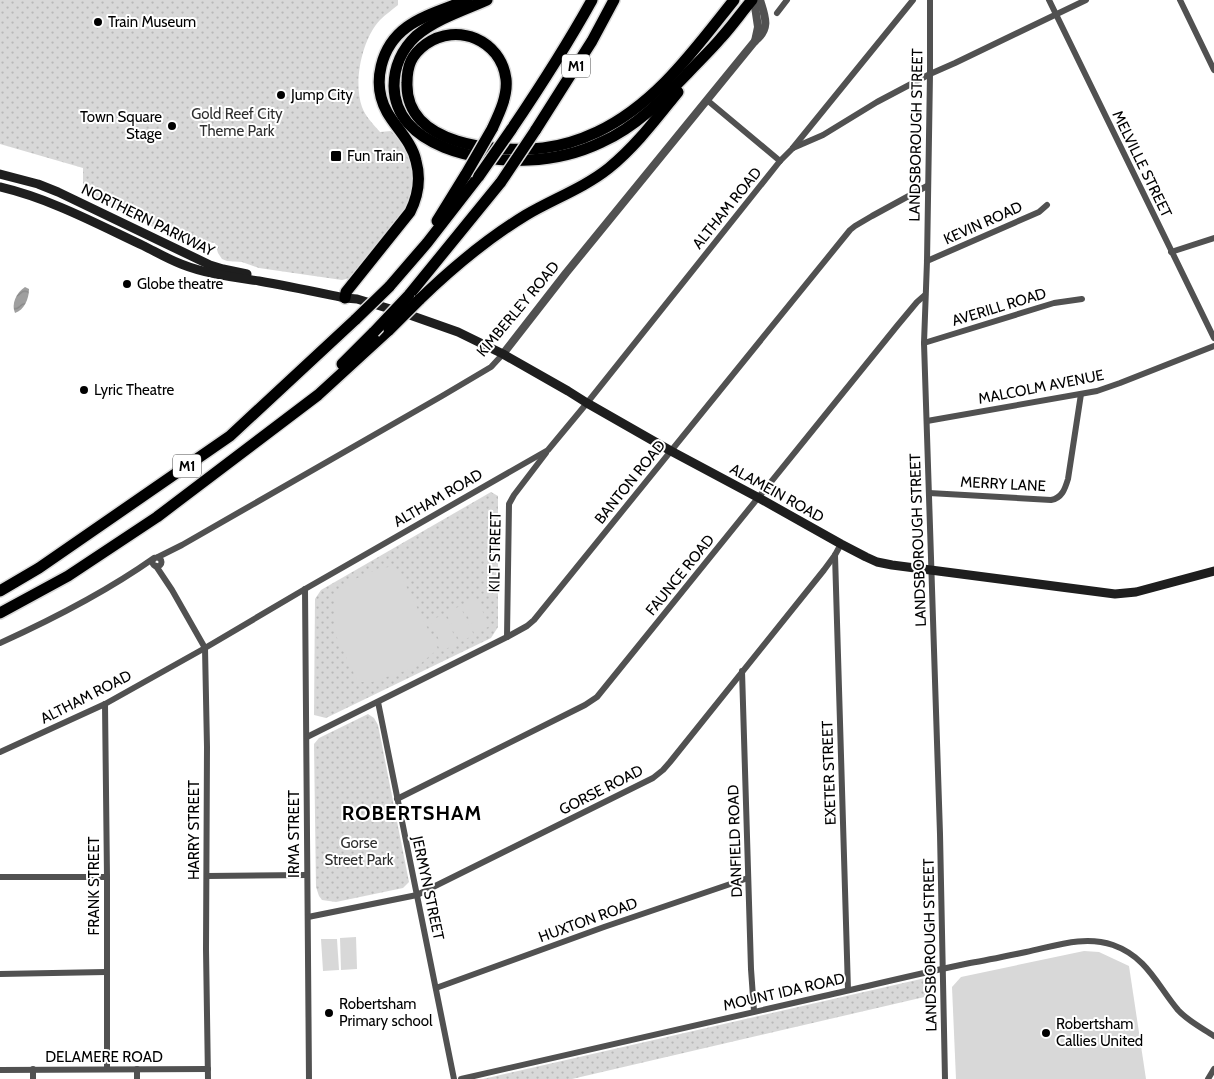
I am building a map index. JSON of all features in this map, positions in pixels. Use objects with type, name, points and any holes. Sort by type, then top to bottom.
[{"type":"highway","points":[[345,295],[410,212],[415,202],[418,188],[419,174],[416,160],[410,146],[382,101],[379,78],[380,67],[385,54],[392,42],[408,26],[467,0]]},
{"type":"highway","points":[[487,0],[442,20],[416,37],[406,48],[398,63],[394,91],[399,109],[414,129],[424,137],[436,144],[461,153],[501,161],[529,160],[569,154],[588,148],[626,129],[647,114],[721,38]]},
{"type":"highway","name":"M1","points":[[0,591],[39,568],[230,436],[389,287],[427,243],[479,176],[548,75],[592,0]]},
{"type":"highway","name":"M1","points":[[0,613],[68,576],[141,528],[287,418],[374,332],[414,297],[501,182],[536,131],[592,41],[614,0]]},
{"type":"highway","points":[[427,243],[438,217],[466,174],[492,129],[506,90],[506,79],[503,66],[494,51],[481,41],[469,36],[456,34],[440,36],[426,44],[415,54],[408,65],[406,90],[408,101],[414,114],[433,131],[450,139],[478,147],[506,150],[545,148],[579,140],[630,113],[652,95],[677,70],[734,0]]},
{"type":"highway","points":[[287,418],[318,395],[389,330],[414,297],[468,254],[527,215],[607,170],[625,155],[643,136],[753,0]]},
{"type":"main road","name":"NORTHERN PARKWAY","points":[[0,174],[29,181],[58,192],[210,266],[345,295]]},
{"type":"main road","name":"NORTHERN PARKWAY","points":[[0,188],[36,197],[72,212],[180,264],[201,271],[345,295]]},
{"type":"main road","name":"ALAMEIN ROAD","points":[[345,295],[408,314],[458,332],[503,354],[671,451],[877,562],[1115,594],[1136,592],[1214,571]]},
{"type":"street","points":[[753,0],[758,27],[755,40]]},
{"type":"street","name":"KIMBERLEY ROAD","points":[[0,643],[44,623],[131,574],[158,562],[182,545],[491,366],[503,354],[566,273],[755,40],[762,34],[765,25],[760,0]]},
{"type":"street","points":[[776,13],[787,0]]},
{"type":"street","name":"ALTHAM ROAD","points":[[0,752],[105,704],[548,450],[780,161],[792,149],[913,0]]},
{"type":"street","name":"LANDSBOROUGH STREET","points":[[930,0],[927,261],[924,343],[942,917],[945,1079]]},
{"type":"street","name":"MELVILLE STREET","points":[[1049,0],[1214,338]]},
{"type":"street","name":"ALTHAM ROAD","points":[[792,149],[822,135],[877,102],[930,74],[1086,0]]},
{"type":"street","points":[[1180,0],[1214,70]]},
{"type":"street","points":[[707,100],[780,161]]},
{"type":"street","name":"BANTON ROAD","points":[[307,737],[527,626],[541,613],[850,230],[927,186]]},
{"type":"street","name":"KEVIN ROAD","points":[[927,261],[1039,212],[1047,206]]},
{"type":"street","points":[[1171,252],[1214,238]]},
{"type":"street","name":"FAUNCE ROAD","points":[[397,799],[593,701],[897,326],[925,295]]},
{"type":"street","name":"AVERILL ROAD","points":[[924,343],[1054,303],[1082,299]]},
{"type":"street","name":"MALCOLM AVENUE","points":[[927,421],[1082,394],[1120,383],[1214,346]]},
{"type":"street","name":"MERRY LANE","points":[[929,493],[1051,500],[1059,497],[1064,491],[1068,479],[1082,394]]},
{"type":"street","name":"KILT STREET","points":[[507,637],[509,504],[548,450]]},
{"type":"street","name":"GORSE ROAD","points":[[308,917],[417,894],[653,778],[670,762],[835,556],[841,544]]},
{"type":"street","name":"EXETER STREET","points":[[835,556],[848,990]]},
{"type":"street","name":"HARRY STREET","points":[[158,562],[205,648],[208,1079]]},
{"type":"street","name":"IRMA STREET","points":[[305,588],[309,1079]]},
{"type":"street","name":"DANFIELD ROAD","points":[[742,671],[751,969],[754,1011]]},
{"type":"street","name":"JERMYN STREET","points":[[378,702],[454,1079]]},
{"type":"street","name":"FRANK STREET","points":[[105,704],[107,1069]]},
{"type":"street","points":[[207,876],[307,875]]},
{"type":"street","points":[[0,877],[107,877]]},
{"type":"street","name":"HUXTON ROAD","points":[[436,988],[604,927],[748,878]]},
{"type":"street","name":"MOUNT IDA ROAD","points":[[460,1079],[754,1011],[1072,942],[1093,941],[1114,946],[1129,953],[1139,960],[1154,976],[1188,1019],[1214,1036]]},
{"type":"street","points":[[0,974],[106,972]]},
{"type":"street","points":[[137,1069],[137,1079]]},
{"type":"street","name":"DELAMERE ROAD","points":[[0,1070],[208,1069]]},
{"type":"street","points":[[1208,1079],[1214,1069]]},
{"type":"street","points":[[33,1070],[33,1079]]},
{"type":"green space","name":"Gold Reef City Theme Park","points":[[0,0],[398,0],[398,5],[380,20],[368,38],[361,61],[358,86],[359,97],[367,117],[380,132],[391,131],[403,146],[407,155],[413,183],[408,202],[397,220],[350,278],[342,280],[259,268],[242,262],[227,261],[222,259],[218,253],[215,243],[175,238],[83,192],[83,168],[0,144]]},
{"type":"green space","points":[[491,492],[498,496],[498,627],[491,638],[326,718],[314,715],[315,599],[321,590]]},
{"type":"green space","points":[[394,566],[400,574],[438,649],[419,665],[410,669],[372,682],[358,682],[335,634],[335,598],[339,589],[348,582],[378,569]]},
{"type":"green space","points":[[476,598],[490,626],[476,633],[462,605]]},
{"type":"green space","points":[[460,606],[474,635],[460,642],[446,613]]},
{"type":"green space","points":[[444,614],[458,643],[444,650],[430,621]]},
{"type":"green space","name":"Gorse Street Park","points":[[368,714],[374,718],[378,725],[409,882],[403,888],[336,902],[322,900],[316,887],[314,744],[319,738]]},
{"type":"green space","points":[[356,937],[357,969],[341,970],[340,938]]},
{"type":"green space","points":[[321,939],[337,939],[339,970],[323,971]]},
{"type":"green space","name":"Robertsham Callies United","points":[[1084,951],[1099,952],[1129,966],[1146,1079],[956,1079],[952,987],[961,977]]},
{"type":"green space","points":[[934,976],[933,995],[572,1079],[483,1079]]},
{"type":"water","points":[[25,287],[29,289],[27,300],[23,307],[15,313],[15,299]]},
{"type":"place","name":"Train Museum","points":[[98,22]]},
{"type":"place","name":"Jump City","points":[[281,95]]},
{"type":"place","name":"Town Square Stage","points":[[172,126]]},
{"type":"place","name":"Fun Train","points":[[336,156]]},
{"type":"place","name":"Globe theatre","points":[[127,284]]},
{"type":"place","name":"Lyric Theatre","points":[[84,390]]},
{"type":"place","name":"Robertsham Primary school","points":[[329,1013]]},
{"type":"place","name":"Robertsham Callies United","points":[[1046,1033]]},
{"type":"district","name":"ROBERTSHAM","points":[[412,813]]}]
